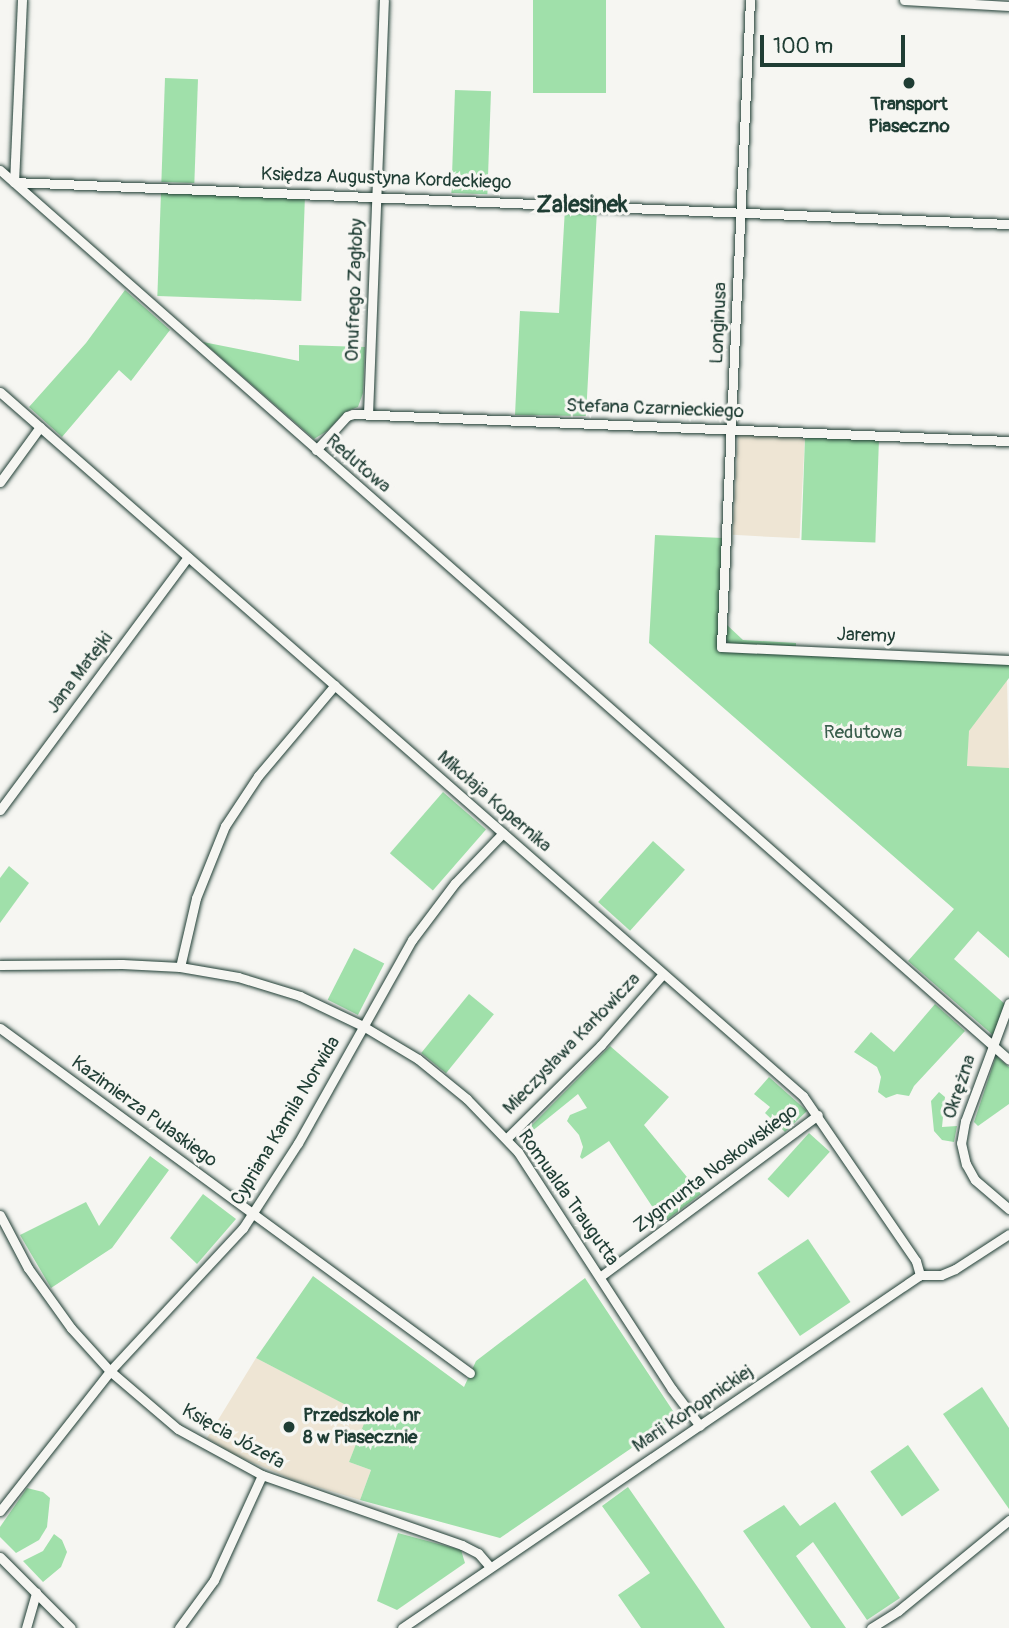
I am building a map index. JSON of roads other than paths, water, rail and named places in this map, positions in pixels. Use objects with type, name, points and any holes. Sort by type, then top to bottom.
[{"type":"street","points":[[14,182],[22,0]]},
{"type":"street","name":"Onufrego Zagłoby","points":[[368,414],[384,0]]},
{"type":"street","name":"Longinusa","points":[[721,647],[750,0]]},
{"type":"street","points":[[904,0],[1009,6]]},
{"type":"street","name":"Redutowa","points":[[0,170],[1009,1060]]},
{"type":"street","name":"Księdza Augustyna Kordeckiego","points":[[14,182],[1009,224]]},
{"type":"street","name":"Mikołaja Kopernika","points":[[0,392],[803,1096],[916,1261],[920,1275]]},
{"type":"street","name":"Stefana Czarnieckiego","points":[[316,450],[347,416],[368,414],[1009,441]]},
{"type":"street","points":[[0,482],[40,427]]},
{"type":"street","name":"Jana Matejki","points":[[0,810],[188,557]]},
{"type":"street","name":"Jaremy","points":[[721,647],[1009,660]]},
{"type":"street","points":[[180,967],[196,898],[225,826],[258,776],[335,685]]},
{"type":"street","name":"Cypriana Kamila Norwida","points":[[0,1511],[110,1371],[243,1228],[298,1143],[363,1026],[432,911],[503,833]]},
{"type":"street","name":"Romualda Traugutta","points":[[0,965],[180,967],[261,982],[363,1026],[443,1077],[507,1138],[601,1276],[672,1389],[700,1426]]},
{"type":"street","name":"Mieczysława Karłowicza","points":[[507,1138],[601,1045],[663,974]]},
{"type":"street","name":"Okrężna","points":[[1009,1003],[965,1121],[961,1143],[966,1164],[975,1180],[1009,1209]]},
{"type":"street","name":"Kazimierza Pułaskiego","points":[[0,1028],[470,1373]]},
{"type":"street","name":"Zygmunta Noskowskiego","points":[[601,1276],[817,1115]]},
{"type":"street","name":"Księcia Józefa","points":[[0,1217],[48,1299],[110,1371],[178,1429],[262,1475],[462,1545],[478,1553],[490,1567]]},
{"type":"street","name":"Marii Konopnickiej","points":[[402,1628],[920,1275],[941,1275],[955,1269],[1009,1234]]},
{"type":"street","points":[[179,1628],[214,1580],[262,1475]]},
{"type":"street","points":[[871,1628],[898,1611],[1009,1520]]},
{"type":"street","points":[[0,1557],[71,1628]]},
{"type":"street","points":[[26,1628],[36,1592]]},
{"type":"place","name":"Transport Piaseczno","points":[[909,83]]},
{"type":"place","name":"Przedszkole nr 8 w Piasecznie","points":[[289,1427]]},
{"type":"district","name":"Zalesinek","points":[[582,205]]}]
